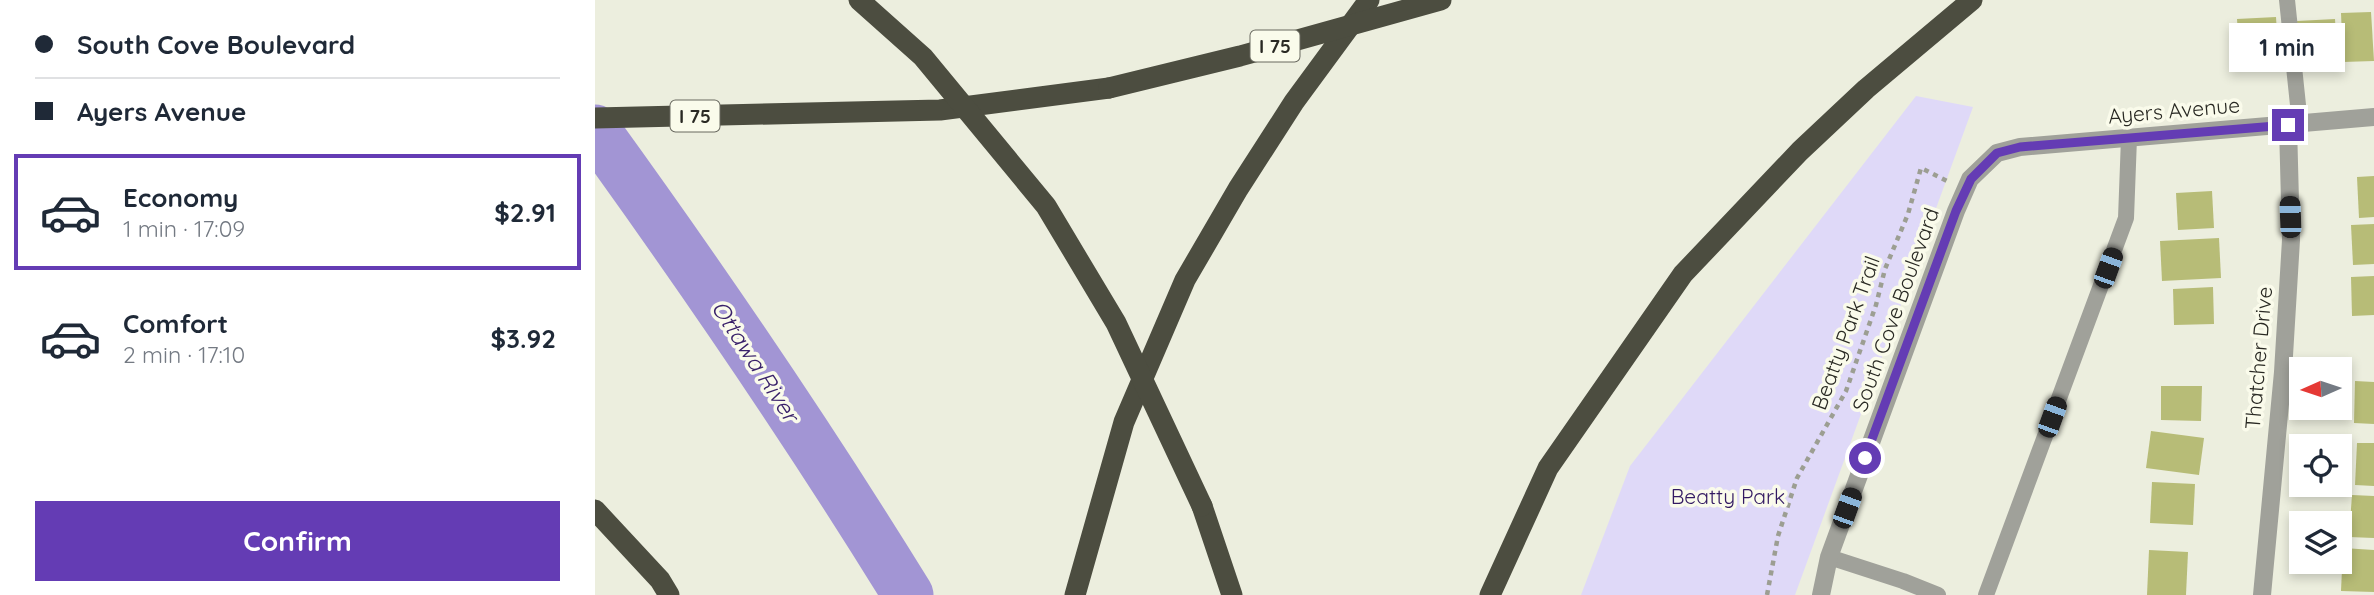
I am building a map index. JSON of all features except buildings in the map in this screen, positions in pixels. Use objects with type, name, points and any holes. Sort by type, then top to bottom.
[{"type":"highway","points":[[859,0],[923,57],[1046,206],[1116,323],[1202,506],[1232,595]]},
{"type":"highway","points":[[1075,595],[1124,422],[1185,280],[1238,189],[1294,102],[1369,0]]},
{"type":"highway","name":"I 75","points":[[595,118],[940,110],[1109,88],[1240,56],[1441,0]]},
{"type":"highway","points":[[1490,595],[1548,468],[1683,274],[1800,151],[1866,89],[1972,0]]},
{"type":"highway","points":[[595,510],[660,580],[669,595]]},
{"type":"street","name":"Ayers Avenue","points":[[2020,147],[2374,117]]},
{"type":"street","name":"Thatcher Drive","points":[[2262,595],[2283,372],[2291,240],[2294,124]]},
{"type":"street","name":"South Cove Boulevard","points":[[1821,595],[1829,557],[1956,211],[1971,179],[1997,153],[2020,147]]},
{"type":"lane","points":[[2287,0],[2294,124]]},
{"type":"lane","points":[[1986,595],[2126,218],[2129,138]]},
{"type":"lane","points":[[1829,557],[1938,595]]},
{"type":"path","name":"Beatty Park Trail","points":[[1767,595],[1779,536],[1797,478],[1846,391],[1921,169],[1946,181],[1971,179]]},
{"type":"green space","name":"Beatty Park","points":[[1916,96],[1973,107],[1795,595],[1581,595],[1630,466]]},
{"type":"waterway","name":"Ottawa River","points":[[595,130],[756,360],[908,595]]},
{"type":"route","points":[[1865,458],[1956,211],[1971,179],[1997,153],[2020,147],[2288,125]]}]
